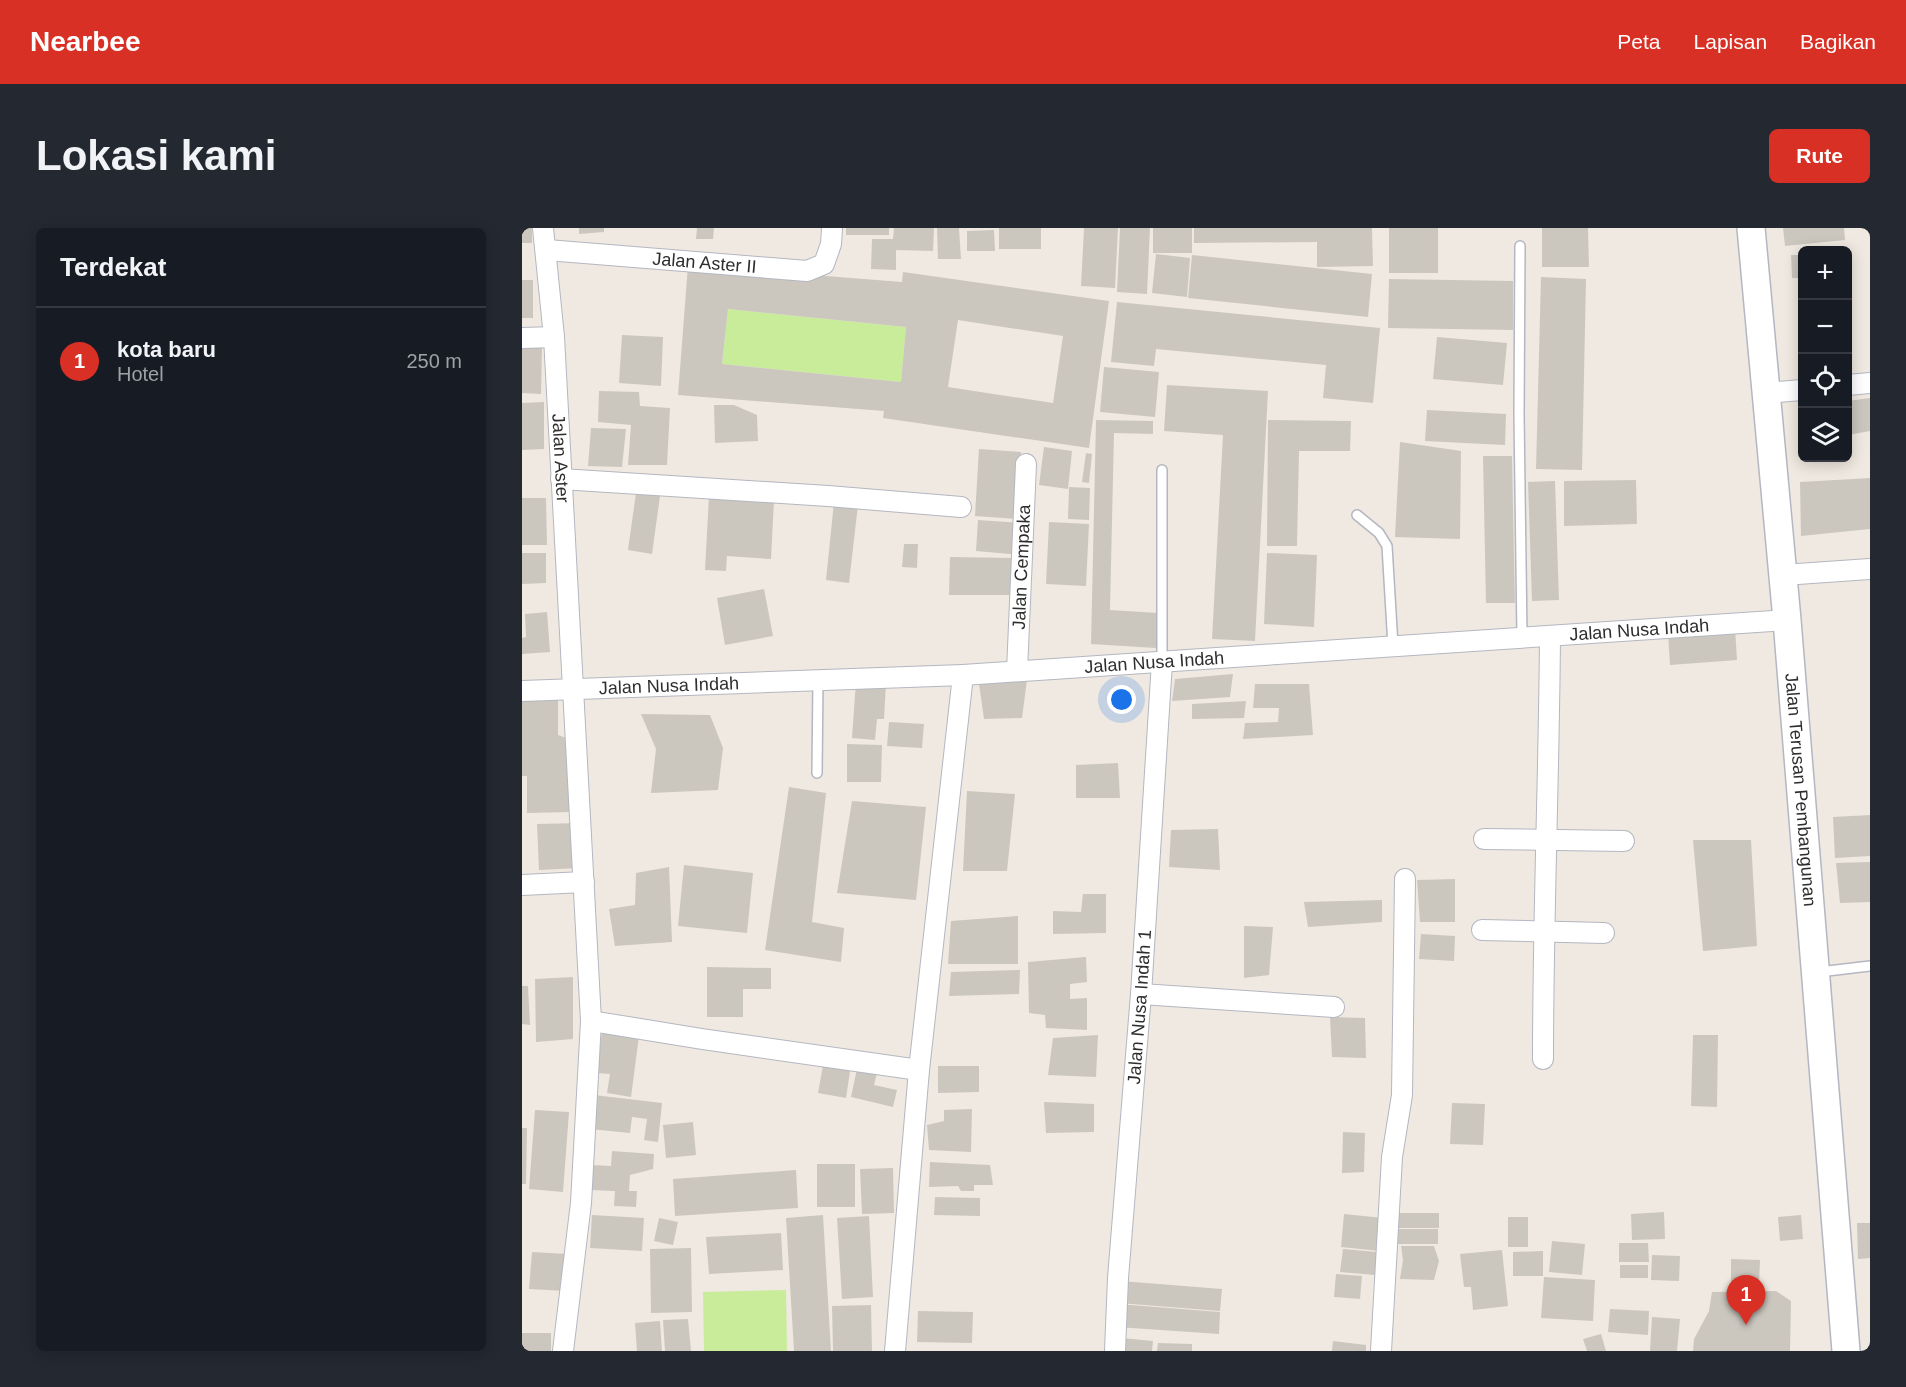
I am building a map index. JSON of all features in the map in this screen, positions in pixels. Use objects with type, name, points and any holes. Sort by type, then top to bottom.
[{"type":"street","name":"Jalan Aster","points":[[543,228],[554,337],[591,1021],[581,1203],[563,1351]]},
{"type":"street","name":"Jalan Aster II","points":[[547,250],[807,271],[824,264],[831,243],[832,228]]},
{"type":"street","name":"Jalan Terusan Pembangunan","points":[[1751,228],[1787,620],[1846,1351]]},
{"type":"street","points":[[522,338],[554,337]]},
{"type":"street","points":[[1852,385],[1870,383]]},
{"type":"street","points":[[1767,393],[1798,390]]},
{"type":"street","name":"Jalan Cempaka","points":[[1017,671],[1026,464]]},
{"type":"street","points":[[561,479],[961,507]]},
{"type":"street","points":[[1783,575],[1870,569]]},
{"type":"street","name":"Jalan Nusa Indah","points":[[522,691],[963,675],[1787,620]]},
{"type":"street","points":[[1543,1059],[1543,932],[1548,840],[1551,636]]},
{"type":"street","name":"Jalan Nusa Indah 1","points":[[1115,1351],[1118,1278],[1141,994],[1162,662]]},
{"type":"street","points":[[895,1351],[919,1070],[963,675]]},
{"type":"street","points":[[1484,839],[1624,841]]},
{"type":"street","points":[[1381,1351],[1392,1157],[1402,1095],[1405,879]]},
{"type":"street","points":[[522,885],[584,882]]},
{"type":"street","points":[[1482,930],[1604,933]]},
{"type":"street","points":[[1141,994],[1334,1007]]},
{"type":"street","points":[[591,1021],[919,1070]]},
{"type":"lane","points":[[1520,246],[1519,414],[1522,637]]},
{"type":"lane","points":[[1162,470],[1162,662]]},
{"type":"lane","points":[[1358,515],[1379,533],[1387,546],[1393,646]]},
{"type":"lane","points":[[817,772],[818,680]]},
{"type":"lane","points":[[1816,972],[1870,966]]},
{"type":"green space","points":[[728,309],[906,327],[901,382],[722,364]]},
{"type":"green space","points":[[786,1290],[787,1351],[704,1351],[703,1292]]},
{"type":"building","points":[[522,228],[532,228],[532,243],[522,243]]},
{"type":"building","points":[[579,228],[604,228],[604,232],[579,234]]},
{"type":"building","points":[[697,228],[714,228],[713,239],[696,239]]},
{"type":"building","points":[[846,228],[889,228],[889,235],[846,235]]},
{"type":"building","points":[[894,228],[934,228],[933,251],[896,250],[896,270],[871,269],[872,239],[893,239]]},
{"type":"building","points":[[937,228],[959,228],[961,259],[938,259]]},
{"type":"building","points":[[999,228],[1041,228],[1041,249],[999,249]]},
{"type":"building","points":[[1084,228],[1118,228],[1115,288],[1081,286]]},
{"type":"building","points":[[1120,228],[1150,228],[1147,294],[1117,292]]},
{"type":"building","points":[[1153,228],[1192,228],[1192,253],[1153,253]]},
{"type":"building","points":[[1194,228],[1372,228],[1373,266],[1317,267],[1317,242],[1194,243]]},
{"type":"building","points":[[1389,228],[1438,228],[1438,273],[1389,273]]},
{"type":"building","points":[[1542,228],[1588,228],[1589,267],[1542,267]]},
{"type":"building","points":[[1783,228],[1844,228],[1845,240],[1785,246]]},
{"type":"building","points":[[994,230],[995,251],[967,251],[967,231]]},
{"type":"building","points":[[1156,254],[1190,258],[1187,297],[1152,293]]},
{"type":"building","points":[[1192,255],[1372,274],[1368,317],[1188,298]]},
{"type":"building","points":[[1791,255],[1798,255],[1798,278],[1792,278]]},
{"type":"building","points":[[688,265],[902,282],[903,272],[1109,301],[1089,448],[883,418],[884,411],[678,395]],"holes":[[[728,309],[906,327],[901,382],[722,364]],[[958,320],[1063,336],[1053,403],[948,387]]]},
{"type":"building","points":[[1541,277],[1586,279],[1582,470],[1536,469]]},
{"type":"building","points":[[1389,279],[1513,281],[1513,330],[1388,328]]},
{"type":"building","points":[[522,280],[533,280],[533,318],[522,318]]},
{"type":"building","points":[[1117,302],[1380,328],[1373,403],[1323,398],[1326,365],[1156,349],[1154,366],[1111,362]]},
{"type":"building","points":[[622,335],[663,337],[661,386],[619,383]]},
{"type":"building","points":[[1437,337],[1507,343],[1503,385],[1433,379]]},
{"type":"building","points":[[522,347],[542,347],[541,394],[522,393]]},
{"type":"building","points":[[1104,367],[1159,372],[1155,417],[1100,412]]},
{"type":"building","points":[[1167,385],[1268,391],[1255,641],[1212,639],[1223,435],[1164,431]]},
{"type":"building","points":[[599,391],[639,392],[640,406],[670,408],[667,465],[628,465],[631,425],[598,422]]},
{"type":"building","points":[[1870,398],[1870,431],[1852,434],[1852,400]]},
{"type":"building","points":[[544,402],[544,449],[522,450],[522,403]]},
{"type":"building","points":[[714,405],[734,405],[757,415],[758,441],[715,443]]},
{"type":"building","points":[[1427,410],[1506,414],[1505,445],[1425,441]]},
{"type":"building","points":[[1096,420],[1153,421],[1153,434],[1114,433],[1110,610],[1158,613],[1156,648],[1091,644]]},
{"type":"building","points":[[1268,420],[1351,421],[1350,451],[1299,451],[1297,546],[1267,546]]},
{"type":"building","points":[[591,428],[626,429],[622,467],[588,466]]},
{"type":"building","points":[[1400,442],[1461,451],[1460,539],[1395,537]]},
{"type":"building","points":[[1044,447],[1072,451],[1068,489],[1039,485]]},
{"type":"building","points":[[979,449],[1021,452],[1017,519],[975,516]]},
{"type":"building","points":[[1086,453],[1092,454],[1089,483],[1082,482]]},
{"type":"building","points":[[1483,456],[1512,456],[1515,603],[1486,603]]},
{"type":"building","points":[[1870,478],[1870,529],[1801,536],[1800,482]]},
{"type":"building","points":[[1636,480],[1637,524],[1564,526],[1564,481]]},
{"type":"building","points":[[1555,481],[1559,600],[1532,601],[1528,482]]},
{"type":"building","points":[[1069,487],[1090,488],[1089,520],[1068,519]]},
{"type":"building","points":[[636,493],[660,496],[652,554],[628,550]]},
{"type":"building","points":[[709,496],[774,500],[771,559],[727,556],[726,571],[705,570]]},
{"type":"building","points":[[522,498],[546,498],[547,545],[522,545]]},
{"type":"building","points":[[834,502],[858,505],[849,583],[826,580]]},
{"type":"building","points":[[978,520],[1023,523],[1021,555],[976,551]]},
{"type":"building","points":[[1049,522],[1089,524],[1086,586],[1046,584]]},
{"type":"building","points":[[904,544],[918,544],[917,568],[902,567]]},
{"type":"building","points":[[522,553],[546,553],[546,583],[522,584]]},
{"type":"building","points":[[1267,553],[1317,555],[1314,627],[1264,624]]},
{"type":"building","points":[[950,557],[1016,558],[1016,595],[949,595]]},
{"type":"building","points":[[764,589],[773,636],[725,645],[717,598]]},
{"type":"building","points":[[547,612],[550,652],[522,654],[522,638],[526,637],[525,614]]},
{"type":"building","points":[[1735,628],[1737,660],[1670,665],[1668,633]]},
{"type":"building","points":[[1233,674],[1230,697],[1172,701],[1175,679]]},
{"type":"building","points":[[1027,680],[1022,718],[984,719],[979,684]]},
{"type":"building","points":[[856,681],[886,684],[884,719],[877,719],[875,740],[852,738]]},
{"type":"building","points":[[1255,684],[1309,684],[1313,735],[1243,739],[1245,723],[1278,722],[1279,708],[1253,708]]},
{"type":"building","points":[[522,695],[558,695],[558,735],[569,739],[570,812],[527,813],[527,776],[522,776]]},
{"type":"building","points":[[1246,701],[1244,718],[1192,719],[1192,704]]},
{"type":"building","points":[[641,714],[710,715],[723,748],[718,790],[651,793],[656,749]]},
{"type":"building","points":[[889,722],[924,724],[922,748],[887,746]]},
{"type":"building","points":[[847,744],[882,745],[881,782],[847,782]]},
{"type":"building","points":[[1118,763],[1120,798],[1076,798],[1076,765]]},
{"type":"building","points":[[789,787],[826,793],[812,922],[844,928],[841,962],[765,950]]},
{"type":"building","points":[[967,791],[1015,794],[1007,871],[963,871]]},
{"type":"building","points":[[852,801],[926,807],[916,900],[837,893]]},
{"type":"building","points":[[1870,815],[1870,856],[1835,858],[1833,817]]},
{"type":"building","points":[[579,823],[580,868],[539,870],[537,824]]},
{"type":"building","points":[[1218,829],[1220,870],[1169,867],[1171,830]]},
{"type":"building","points":[[1693,840],[1751,840],[1757,946],[1703,951]]},
{"type":"building","points":[[1870,862],[1870,902],[1840,903],[1836,863]]},
{"type":"building","points":[[684,865],[753,873],[747,933],[678,926]]},
{"type":"building","points":[[669,867],[672,942],[615,946],[609,909],[635,905],[636,873]]},
{"type":"building","points":[[1455,879],[1455,922],[1420,922],[1417,880]]},
{"type":"building","points":[[1083,894],[1106,894],[1106,933],[1053,934],[1053,911],[1081,912]]},
{"type":"building","points":[[1382,900],[1382,922],[1308,927],[1304,902]]},
{"type":"building","points":[[1018,916],[1018,964],[948,964],[951,921]]},
{"type":"building","points":[[1244,926],[1273,927],[1269,975],[1244,978]]},
{"type":"building","points":[[1421,934],[1455,936],[1454,961],[1419,959]]},
{"type":"building","points":[[1086,957],[1087,982],[1070,984],[1070,999],[1087,998],[1087,1030],[1046,1028],[1045,1015],[1029,1013],[1028,962]]},
{"type":"building","points":[[707,967],[771,968],[771,989],[743,989],[743,1017],[707,1017]]},
{"type":"building","points":[[1020,970],[1019,994],[949,996],[951,972]]},
{"type":"building","points":[[573,977],[573,1039],[536,1042],[535,979]]},
{"type":"building","points":[[522,986],[528,986],[530,1025],[522,1024]]},
{"type":"building","points":[[1330,1017],[1365,1018],[1366,1058],[1332,1057]]},
{"type":"building","points":[[602,1031],[639,1036],[631,1097],[607,1093],[610,1074],[597,1073]]},
{"type":"building","points":[[1098,1035],[1096,1077],[1048,1075],[1053,1038]]},
{"type":"building","points":[[1693,1035],[1718,1035],[1717,1107],[1691,1106]]},
{"type":"building","points":[[824,1060],[851,1065],[846,1098],[818,1093]]},
{"type":"building","points":[[858,1064],[878,1069],[874,1085],[897,1090],[893,1107],[851,1097]]},
{"type":"building","points":[[938,1066],[979,1066],[979,1092],[938,1093]]},
{"type":"building","points":[[594,1095],[662,1103],[658,1142],[644,1140],[647,1119],[632,1117],[630,1133],[590,1129]]},
{"type":"building","points":[[1044,1102],[1094,1104],[1094,1132],[1046,1133]]},
{"type":"building","points":[[1452,1103],[1485,1104],[1483,1145],[1450,1144]]},
{"type":"building","points":[[972,1109],[971,1152],[929,1150],[927,1125],[944,1121],[944,1110]]},
{"type":"building","points":[[535,1110],[569,1112],[563,1192],[529,1189]]},
{"type":"building","points":[[693,1122],[696,1155],[666,1158],[663,1125]]},
{"type":"building","points":[[522,1128],[527,1128],[526,1184],[522,1184]]},
{"type":"building","points":[[1343,1132],[1365,1133],[1364,1172],[1342,1173]]},
{"type":"building","points":[[612,1151],[654,1154],[653,1169],[630,1175],[629,1191],[637,1191],[636,1207],[614,1206],[615,1191],[589,1190],[591,1165],[611,1166]]},
{"type":"building","points":[[930,1162],[990,1165],[993,1185],[974,1185],[974,1191],[961,1191],[958,1186],[929,1187]]},
{"type":"building","points":[[817,1164],[855,1164],[855,1207],[817,1207]]},
{"type":"building","points":[[893,1168],[894,1213],[862,1214],[860,1169]]},
{"type":"building","points":[[796,1170],[798,1208],[675,1216],[673,1179]]},
{"type":"building","points":[[935,1197],[980,1198],[980,1216],[934,1215]]},
{"type":"building","points":[[1664,1212],[1665,1239],[1632,1240],[1631,1214]]},
{"type":"building","points":[[1398,1213],[1439,1213],[1439,1228],[1398,1228]]},
{"type":"building","points":[[1344,1214],[1383,1218],[1380,1251],[1341,1247]]},
{"type":"building","points":[[592,1215],[644,1218],[642,1251],[590,1248]]},
{"type":"building","points":[[823,1215],[831,1351],[794,1351],[786,1218]]},
{"type":"building","points":[[1801,1215],[1803,1239],[1780,1241],[1778,1217]]},
{"type":"building","points":[[869,1216],[873,1297],[842,1299],[837,1218]]},
{"type":"building","points":[[1508,1217],[1528,1217],[1528,1247],[1508,1247]]},
{"type":"building","points":[[659,1218],[678,1222],[673,1245],[654,1241]]},
{"type":"building","points":[[1857,1223],[1870,1223],[1870,1258],[1858,1259]]},
{"type":"building","points":[[1396,1229],[1438,1229],[1438,1244],[1396,1244]]},
{"type":"building","points":[[781,1233],[783,1270],[709,1274],[706,1237]]},
{"type":"building","points":[[1552,1241],[1585,1244],[1582,1275],[1549,1272]]},
{"type":"building","points":[[1619,1243],[1648,1243],[1649,1262],[1619,1262]]},
{"type":"building","points":[[1401,1246],[1434,1246],[1439,1261],[1434,1280],[1400,1279],[1403,1260]]},
{"type":"building","points":[[691,1248],[692,1312],[651,1313],[650,1249]]},
{"type":"building","points":[[1343,1249],[1377,1252],[1375,1275],[1340,1272]]},
{"type":"building","points":[[1502,1250],[1508,1306],[1473,1310],[1471,1287],[1464,1287],[1460,1254]]},
{"type":"building","points":[[1543,1251],[1543,1276],[1513,1276],[1513,1252]]},
{"type":"building","points":[[532,1252],[567,1254],[565,1291],[529,1289]]},
{"type":"building","points":[[1652,1255],[1680,1256],[1679,1281],[1651,1280]]},
{"type":"building","points":[[1731,1259],[1760,1260],[1759,1285],[1731,1285]]},
{"type":"building","points":[[1620,1265],[1648,1265],[1648,1278],[1620,1278]]},
{"type":"building","points":[[1336,1274],[1362,1276],[1360,1299],[1334,1297]]},
{"type":"building","points":[[1544,1277],[1595,1280],[1593,1321],[1541,1318]]},
{"type":"building","points":[[1121,1281],[1222,1289],[1220,1311],[1119,1303]]},
{"type":"building","points":[[1776,1291],[1791,1301],[1790,1351],[1693,1351],[1694,1339],[1709,1311],[1712,1292]]},
{"type":"building","points":[[1118,1304],[1220,1312],[1219,1334],[1117,1327]]},
{"type":"building","points":[[871,1305],[872,1351],[833,1351],[832,1306]]},
{"type":"building","points":[[1610,1309],[1649,1311],[1648,1335],[1608,1332]]},
{"type":"building","points":[[918,1311],[973,1312],[972,1343],[917,1342]]},
{"type":"building","points":[[1652,1317],[1680,1319],[1677,1351],[1650,1351]]},
{"type":"building","points":[[688,1319],[691,1351],[665,1351],[663,1320]]},
{"type":"building","points":[[660,1321],[662,1351],[637,1351],[635,1323]]},
{"type":"building","points":[[522,1333],[551,1333],[551,1351],[522,1351]]},
{"type":"building","points":[[1601,1334],[1606,1351],[1587,1351],[1583,1339]]},
{"type":"building","points":[[1122,1338],[1153,1341],[1152,1351],[1121,1351]]},
{"type":"building","points":[[1333,1341],[1366,1345],[1366,1351],[1332,1351]]},
{"type":"building","points":[[1158,1343],[1192,1344],[1192,1351],[1157,1351]]},
{"type":"place","name":"kota baru","points":[[1746,1325]]}]
